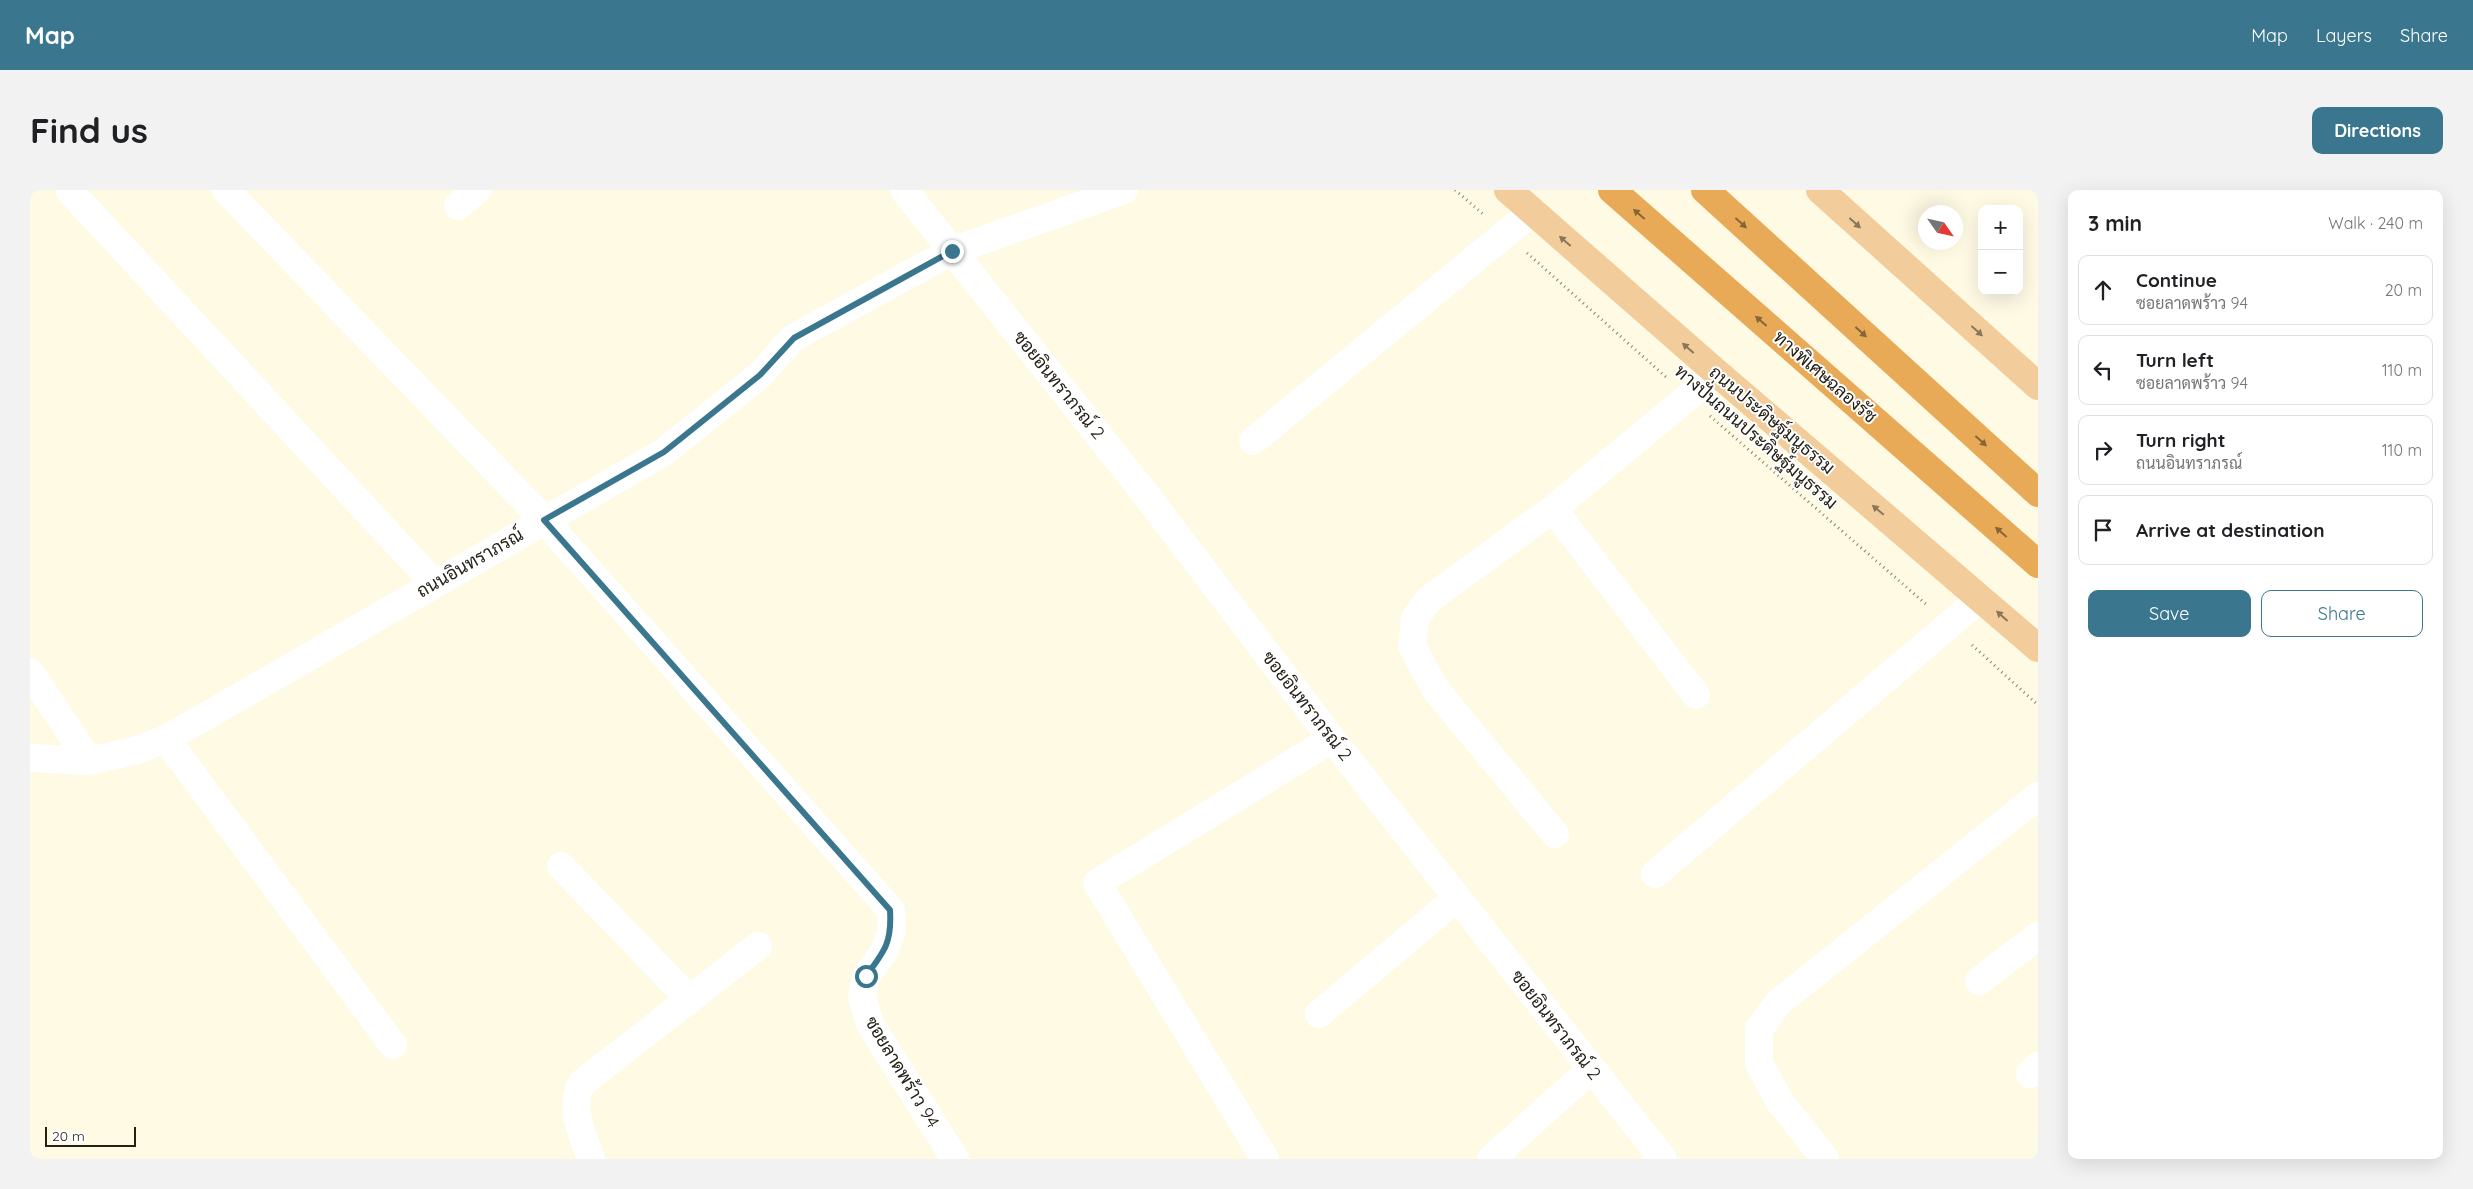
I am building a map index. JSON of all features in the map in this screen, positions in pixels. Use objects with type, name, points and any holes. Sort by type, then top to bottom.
[{"type":"highway","name":"ทางพิเศษฉลองรัช","points":[[1612,190],[2038,564]]},
{"type":"highway","points":[[1705,190],[2038,493]]},
{"type":"main road","name":"ถนนประดิษฐ์มนูธรรม","points":[[1508,190],[1717,373],[2038,648]]},
{"type":"main road","points":[[1820,190],[2038,386]]},
{"type":"street","points":[[69,190],[435,584]]},
{"type":"street","name":"ซอยลาดพร้าว 94","points":[[226,190],[544,520],[890,910],[892,931],[884,952],[866,976],[862,998],[870,1024],[955,1159]]},
{"type":"street","name":"ซอยอินทราภรณ์ 2","points":[[904,190],[1143,491],[1332,739],[1663,1159]]},
{"type":"street","name":"ถนนอินทราภรณ์","points":[[30,758],[89,761],[138,750],[166,739],[664,452],[760,375],[794,338],[952,251],[1124,190]]},
{"type":"street","points":[[1253,442],[1532,212]]},
{"type":"street","points":[[1555,834],[1435,689],[1412,646],[1415,619],[1428,600],[1553,509],[1717,373]]},
{"type":"street","points":[[1553,509],[1696,695]]},
{"type":"street","points":[[1655,874],[1981,598]]},
{"type":"street","points":[[30,672],[89,761]]},
{"type":"street","points":[[166,739],[393,1045]]},
{"type":"street","points":[[1265,1159],[1097,883],[1332,739]]},
{"type":"street","points":[[1825,1159],[1780,1102],[1759,1064],[1759,1029],[1778,1003],[2038,796]]},
{"type":"street","points":[[561,866],[690,1000]]},
{"type":"street","points":[[1319,1014],[1457,898]]},
{"type":"street","points":[[1980,981],[2038,936]]},
{"type":"street","points":[[591,1159],[576,1113],[575,1095],[582,1083],[758,946]]},
{"type":"street","points":[[1491,1159],[1591,1069]]},
{"type":"path","name":"ทางปั่นถนนประดิษฐ์มนูธรรม","points":[[1455,190],[1950,625],[2038,705]]},
{"type":"route","points":[[866,976],[884,952],[892,931],[890,910],[544,520],[664,452],[760,375],[794,338],[952,251]]}]
